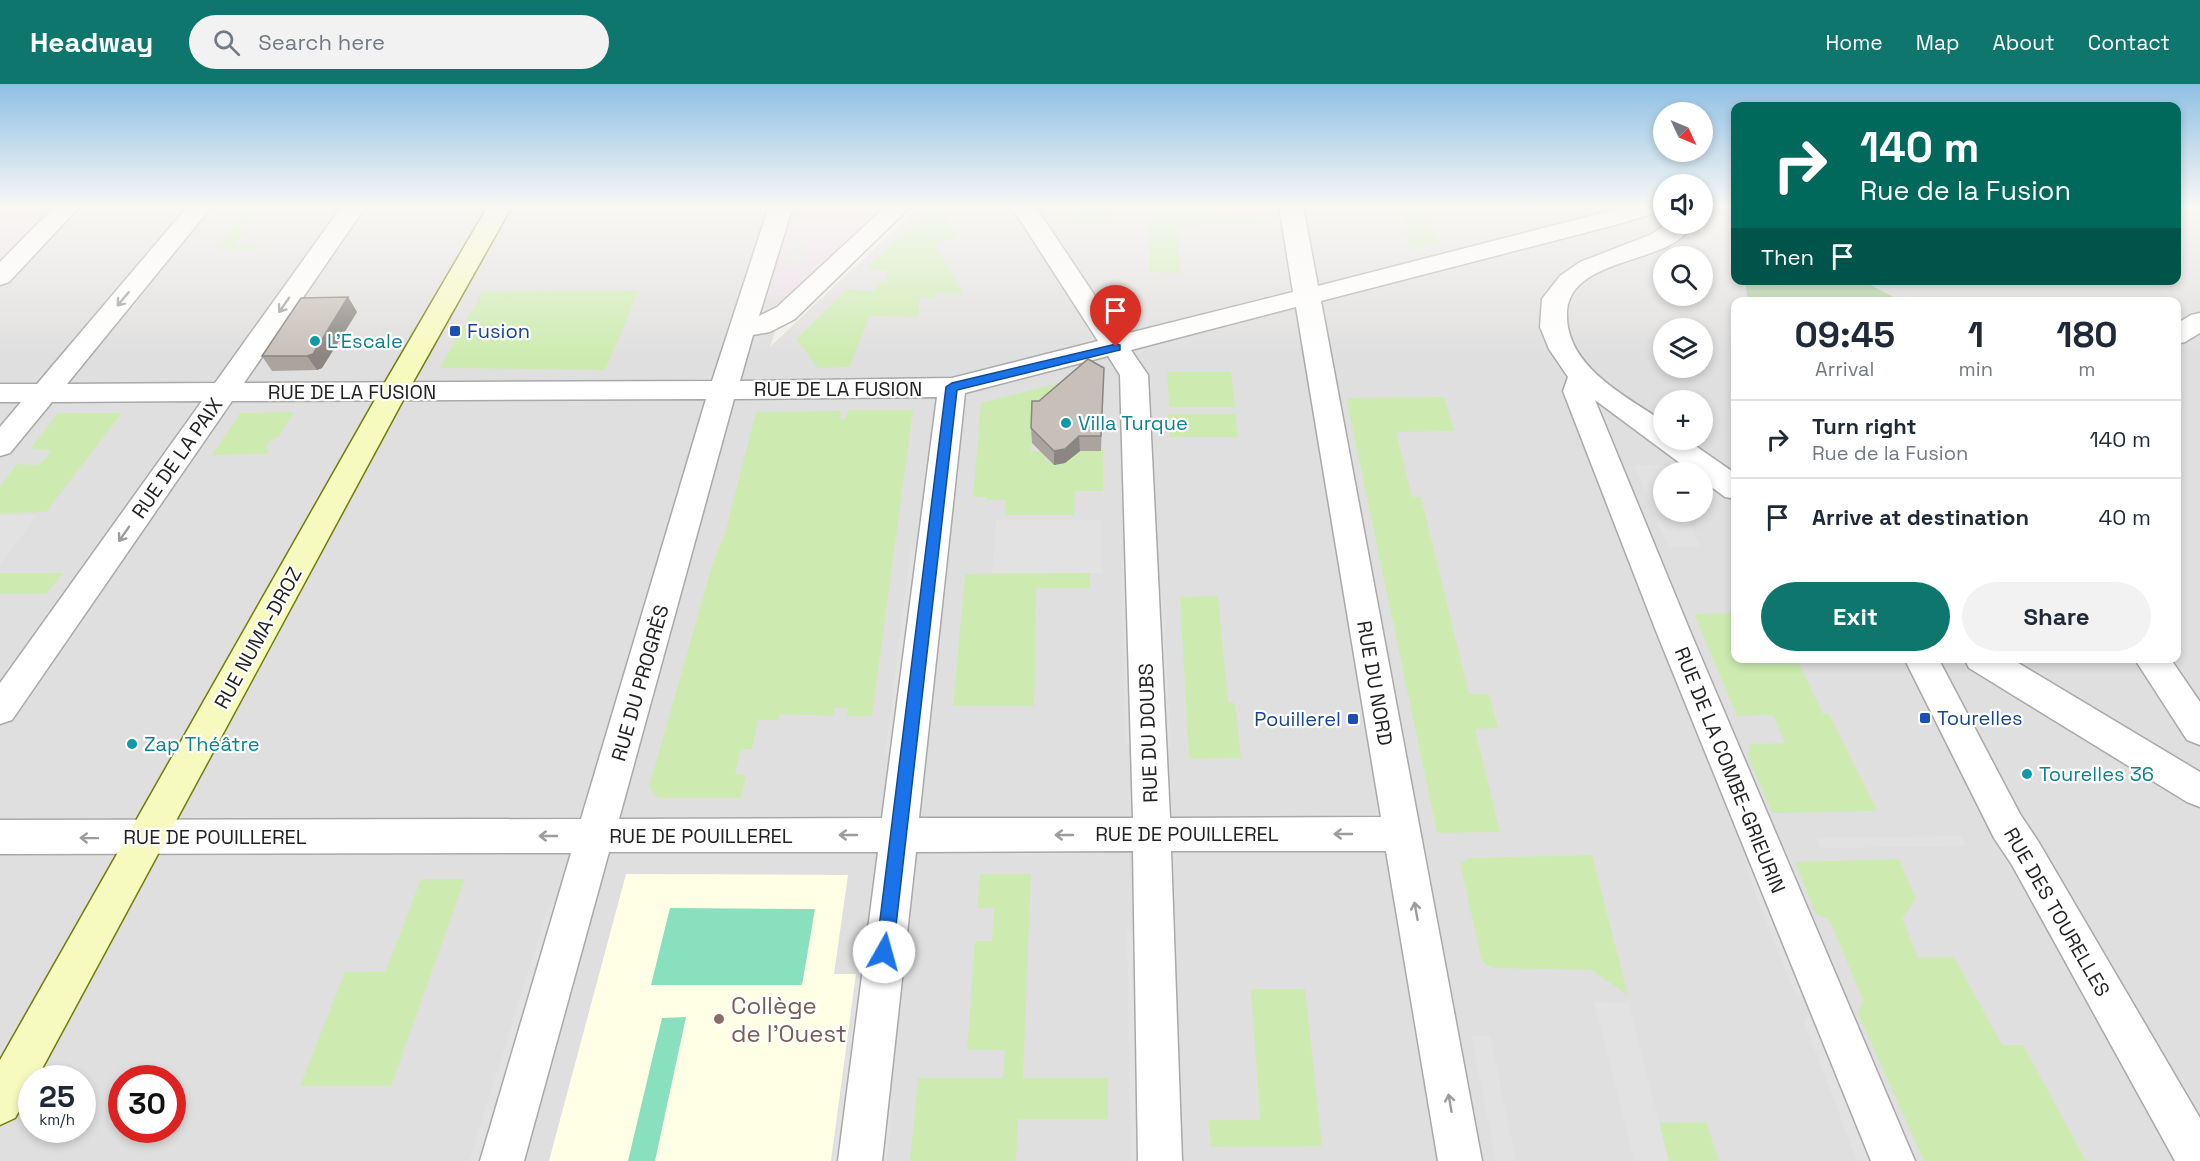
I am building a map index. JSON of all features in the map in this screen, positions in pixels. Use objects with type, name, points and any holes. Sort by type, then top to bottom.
[{"type":"main road","name":"RUE NUMA-DROZ","points":[[0,1103],[394,391],[471,256]]},
{"type":"street","points":[[0,277],[20,256]]},
{"type":"street","points":[[0,446],[158,256]]},
{"type":"street","name":"RUE DE LA PAIX","points":[[0,710],[319,256]]},
{"type":"street","name":"RUE DU PROGRÈS","points":[[502,1161],[723,390],[765,256]]},
{"type":"street","points":[[743,329],[761,326],[786,313],[846,256]]},
{"type":"street","name":"RUE DU DOUBS","points":[[1056,256],[1134,375],[1152,835],[1160,1161]]},
{"type":"street","name":"RUE DU NORD","points":[[1299,256],[1460,1161]]},
{"type":"street","name":"RUE DE LA FUSION","points":[[0,393],[922,389],[952,387],[1116,347],[1306,295],[1461,256]]},
{"type":"street","points":[[1617,256],[1589,267],[1569,281],[1555,298],[1553,327],[1562,349],[1582,377],[1653,429]]},
{"type":"street","points":[[2181,333],[2200,321]]},
{"type":"street","name":"RUE DE LA COMBE-GRIEURIN","points":[[1582,377],[1577,391],[1755,831],[1893,1161]]},
{"type":"street","points":[[860,1161],[952,387]]},
{"type":"street","points":[[1681,450],[1731,485]]},
{"type":"street","name":"RUE DES TOURELLES","points":[[1924,663],[2007,826],[2025,853],[2200,1161]]},
{"type":"street","points":[[1989,663],[2200,791]]},
{"type":"street","points":[[2154,663],[2200,730]]},
{"type":"street","name":"RUE DE POUILLEREL","points":[[0,837],[1402,834]]},
{"type":"shaded area","points":[[0,256],[11,256],[0,268]]},
{"type":"shaded area","points":[[11,256],[781,256],[769,294],[788,295],[770,347],[867,256],[1653,256],[1653,306],[1713,306],[1713,256],[1731,256],[1731,285],[1746,285],[1747,297],[1731,297],[1731,663],[2181,663],[2181,297],[1893,297],[1871,285],[2181,285],[2181,256],[2200,256],[2200,1161],[0,1161],[0,268]]},
{"type":"shaded area","points":[[781,256],[831,256],[788,295],[769,294]]},
{"type":"shaded area","points":[[788,256],[805,256],[802,267],[784,268]]},
{"type":"shaded area","points":[[828,256],[838,256],[800,291],[793,288]]},
{"type":"shaded area","points":[[1634,465],[1653,465],[1653,511]]},
{"type":"shaded area","points":[[37,515],[0,566],[0,516]]},
{"type":"shaded area","points":[[996,520],[1102,520],[1102,573],[992,573]]},
{"type":"shaded area","points":[[1658,522],[1689,522],[1700,547],[1668,547]]},
{"type":"shaded area","points":[[911,548],[921,548],[896,755],[885,755]]},
{"type":"shaded area","points":[[1122,562],[1132,562],[1136,745],[1125,745]]},
{"type":"shaded area","points":[[1152,597],[1163,597],[1171,748],[1159,748]]},
{"type":"shaded area","points":[[1961,836],[1966,846],[1821,848],[1816,838]]},
{"type":"shaded area","points":[[1744,863],[1754,863],[1807,995],[1795,995]]},
{"type":"shaded area","name":"Collège de l'Ouest","points":[[626,874],[848,875],[834,974],[856,974],[831,1161],[549,1161]]},
{"type":"shaded area","points":[[549,906],[563,906],[486,1161],[469,1161]]},
{"type":"shaded area","points":[[1127,931],[1140,931],[1146,1161],[1131,1161]]},
{"type":"shaded area","points":[[862,935],[874,935],[846,1161],[833,1161]]},
{"type":"shaded area","points":[[1594,1002],[1629,1003],[1669,1161],[1634,1161]]},
{"type":"shaded area","points":[[1819,1002],[1883,1161],[1857,1161],[1804,1022]]},
{"type":"shaded area","points":[[1471,1036],[1490,1036],[1516,1161],[1496,1161]]},
{"type":"shaded area","points":[[880,1097],[894,1097],[887,1161],[872,1161]]},
{"type":"green space","points":[[879,256],[942,256],[964,294],[936,293],[934,298],[920,297],[918,317],[869,316],[850,367],[818,368],[796,339],[845,292],[845,289],[874,291],[878,282],[886,282],[888,271],[867,268]]},
{"type":"green space","points":[[1149,256],[1179,256],[1180,273],[1150,272]]},
{"type":"green space","points":[[1746,285],[1871,285],[1893,297],[1747,297]]},
{"type":"green space","points":[[639,291],[605,370],[440,368],[482,292]]},
{"type":"green space","points":[[1167,372],[1231,372],[1235,407],[1169,407]]},
{"type":"green space","points":[[1083,377],[1033,415],[1031,451],[1045,451],[1045,460],[1056,465],[1068,462],[1071,451],[1103,449],[1103,491],[1075,491],[1074,515],[1005,515],[1006,500],[986,500],[987,497],[973,497],[981,403]]},
{"type":"green space","points":[[1444,397],[1454,431],[1396,432],[1412,497],[1421,497],[1469,694],[1489,694],[1498,728],[1475,729],[1500,832],[1437,833],[1346,398]]},
{"type":"green space","points":[[848,410],[913,410],[872,716],[847,716],[848,708],[835,708],[833,716],[780,714],[779,720],[758,720],[752,749],[741,749],[735,774],[746,775],[741,798],[658,798],[649,787],[712,566],[725,533],[756,412],[841,411],[840,419],[846,419]]},
{"type":"green space","points":[[294,412],[278,437],[271,440],[266,448],[269,451],[268,454],[212,455],[240,413]]},
{"type":"green space","points":[[58,413],[122,413],[46,512],[0,514],[0,486],[17,464],[39,465],[52,450],[30,449]]},
{"type":"green space","points":[[1168,414],[1235,414],[1238,437],[1170,437]]},
{"type":"green space","points":[[0,573],[63,573],[46,594],[0,594]]},
{"type":"green space","points":[[1090,573],[1090,588],[1036,588],[1034,706],[953,706],[965,574]]},
{"type":"green space","points":[[1218,596],[1228,702],[1235,703],[1241,758],[1189,759],[1180,597]]},
{"type":"green space","points":[[1731,613],[1731,663],[1799,663],[1823,714],[1829,714],[1877,811],[1772,813],[1748,756],[1750,744],[1785,743],[1773,715],[1737,716],[1694,614]]},
{"type":"green space","points":[[1592,855],[1628,995],[1591,970],[1493,968],[1482,962],[1460,864],[1469,858]]},
{"type":"green space","points":[[1899,859],[1916,899],[1902,918],[1918,958],[1954,957],[2002,1045],[2023,1045],[2086,1161],[1924,1161],[1858,1014],[1863,1000],[1829,919],[1816,914],[1795,862]]},
{"type":"green space","points":[[980,874],[1031,874],[1023,1078],[1108,1078],[1108,1119],[1018,1119],[1016,1161],[910,1161],[918,1078],[1003,1078],[1005,1050],[967,1050],[975,941],[992,941],[994,908],[977,908]]},
{"type":"green space","points":[[421,879],[465,879],[391,1086],[300,1086],[345,972],[385,972]]},
{"type":"green space","points":[[670,908],[815,909],[802,985],[651,985]]},
{"type":"green space","points":[[1251,989],[1305,989],[1322,1146],[1211,1147],[1208,1120],[1260,1120]]},
{"type":"green space","points":[[686,1017],[655,1161],[628,1161],[662,1018]]},
{"type":"green space","points":[[1706,1122],[1719,1161],[1669,1161],[1657,1123]]},
{"type":"building","points":[[348,297],[313,354],[262,356],[301,298]]},
{"type":"building","name":"Villa Turque","points":[[1088,359],[1104,368],[1101,436],[1079,436],[1065,449],[1054,451],[1031,428],[1032,401],[1039,401]]},
{"type":"place","name":"Fusion","points":[[455,331]]},
{"type":"place","name":"L'Escale","points":[[315,341]]},
{"type":"place","name":"Villa Turque","points":[[1066,423]]},
{"type":"place","name":"Tourelles","points":[[1925,718]]},
{"type":"place","name":"Pouillerel","points":[[1353,719]]},
{"type":"place","name":"Zap Théâtre","points":[[132,744]]},
{"type":"place","name":"Tourelles 36","points":[[2027,774]]},
{"type":"place","name":"Collège de l'Ouest","points":[[719,1019]]},
{"type":"route","points":[[884,952],[952,387],[1116,347]]}]
